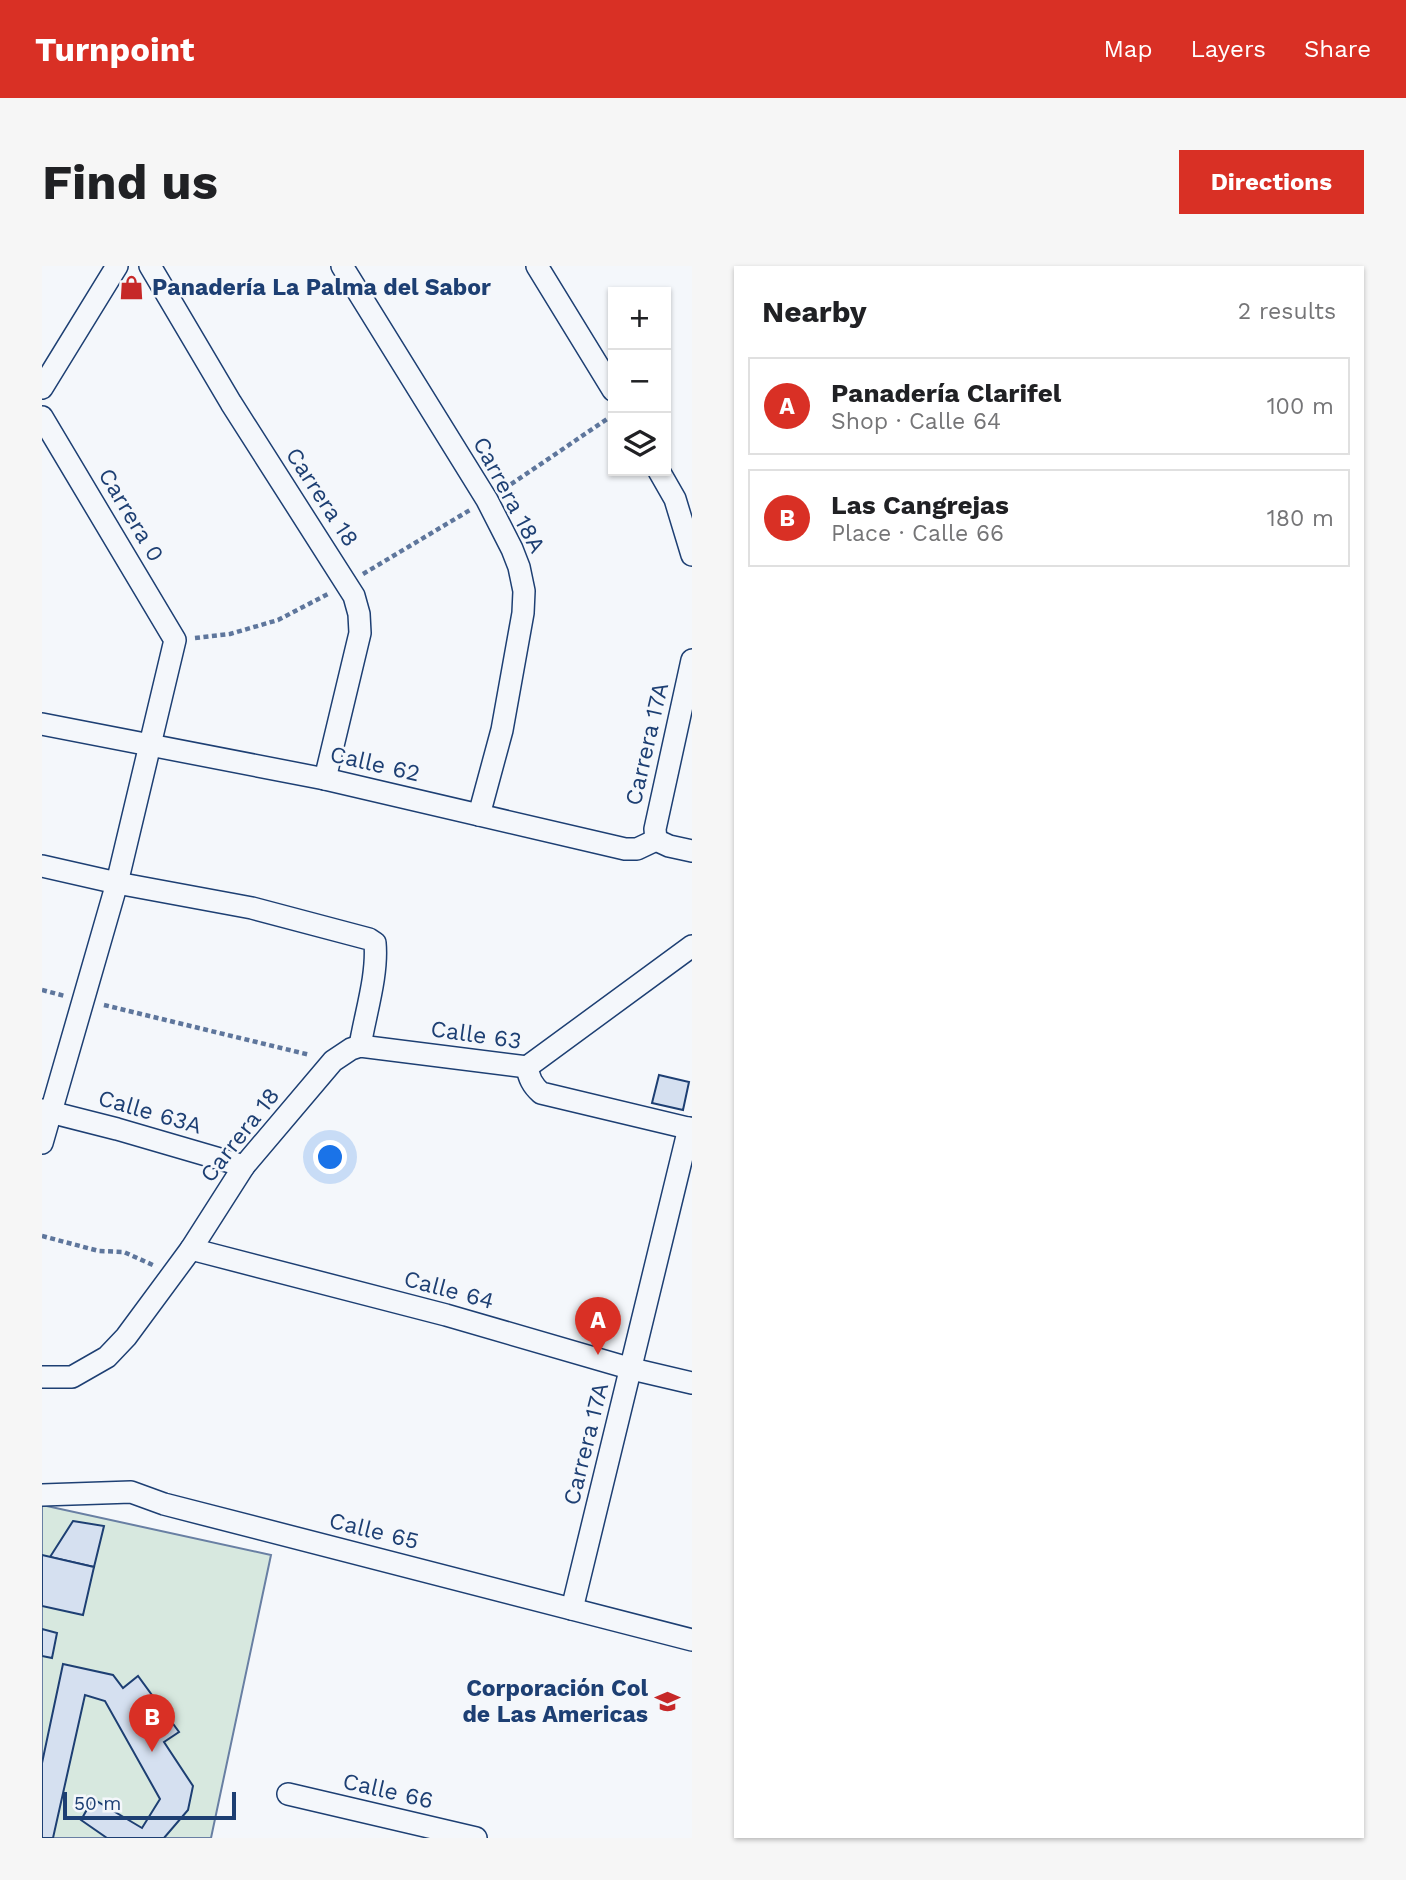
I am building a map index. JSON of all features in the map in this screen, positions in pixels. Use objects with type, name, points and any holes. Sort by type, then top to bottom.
[{"type":"street","points":[[42,388],[117,266]]},
{"type":"street","name":"Carrera 18","points":[[150,266],[231,403],[354,596],[360,633],[325,779]]},
{"type":"street","name":"Carrera 18A","points":[[342,266],[487,500],[519,567],[524,591],[523,613],[502,730],[479,815]]},
{"type":"street","points":[[537,266],[608,382]]},
{"type":"street","name":"Carrera 0","points":[[42,417],[175,640]]},
{"type":"street","points":[[662,476],[675,499],[692,555]]},
{"type":"street","points":[[42,1143],[47,1111],[84,1000],[117,883],[175,640]]},
{"type":"street","name":"Carrera 17A","points":[[656,840],[655,829],[692,668]]},
{"type":"street","name":"Calle 62","points":[[43,720],[325,779],[625,849],[637,849],[656,840]]},
{"type":"street","points":[[656,840],[692,851]]},
{"type":"street","points":[[42,866],[252,908],[369,939],[375,943],[376,950],[359,1046]]},
{"type":"street","points":[[527,1066],[692,946]]},
{"type":"street","name":"Carrera 18","points":[[42,1377],[72,1377],[107,1357],[126,1338],[191,1249],[244,1166],[333,1061],[359,1046]]},
{"type":"street","name":"Calle 63","points":[[359,1046],[527,1066],[529,1078],[541,1093],[690,1129]]},
{"type":"street","name":"Calle 63A","points":[[47,1111],[244,1166]]},
{"type":"street","name":"Carrera 17A","points":[[572,1609],[690,1129]]},
{"type":"street","name":"Calle 64","points":[[191,1249],[446,1315],[632,1369],[692,1383]]},
{"type":"street","name":"Calle 65","points":[[42,1495],[131,1492],[164,1504],[692,1640]]},
{"type":"street","name":"Calle 66","points":[[288,1794],[476,1838]]},
{"type":"path","points":[[175,640],[230,634],[278,620],[347,584],[487,500],[608,418]]},
{"type":"path","points":[[42,990],[333,1061]]},
{"type":"path","points":[[42,1236],[99,1251],[124,1251],[146,1262]]},
{"type":"shaded area","points":[[42,1505],[271,1555],[211,1838],[42,1838]]},
{"type":"building","points":[[659,1075],[689,1082],[683,1110],[652,1103]]},
{"type":"building","points":[[73,1521],[104,1526],[94,1567],[50,1557]]},
{"type":"building","points":[[42,1555],[94,1567],[83,1615],[42,1606]]},
{"type":"building","points":[[42,1629],[57,1633],[52,1658],[42,1656]]},
{"type":"building","points":[[63,1664],[113,1675],[123,1688],[138,1676],[179,1732],[164,1742],[193,1786],[188,1810],[164,1838],[107,1838],[81,1820],[93,1799],[142,1828],[160,1799],[105,1701],[85,1695],[53,1838],[42,1838],[42,1763]]},
{"type":"place","name":"Panadería La Palma del Sabor","points":[[132,287]]},
{"type":"place","name":"Panadería Clarifel","points":[[598,1355]]},
{"type":"place","name":"Corporación Col de Las Americas","points":[[668,1701]]},
{"type":"place","name":"Las Cangrejas","points":[[152,1752]]}]
